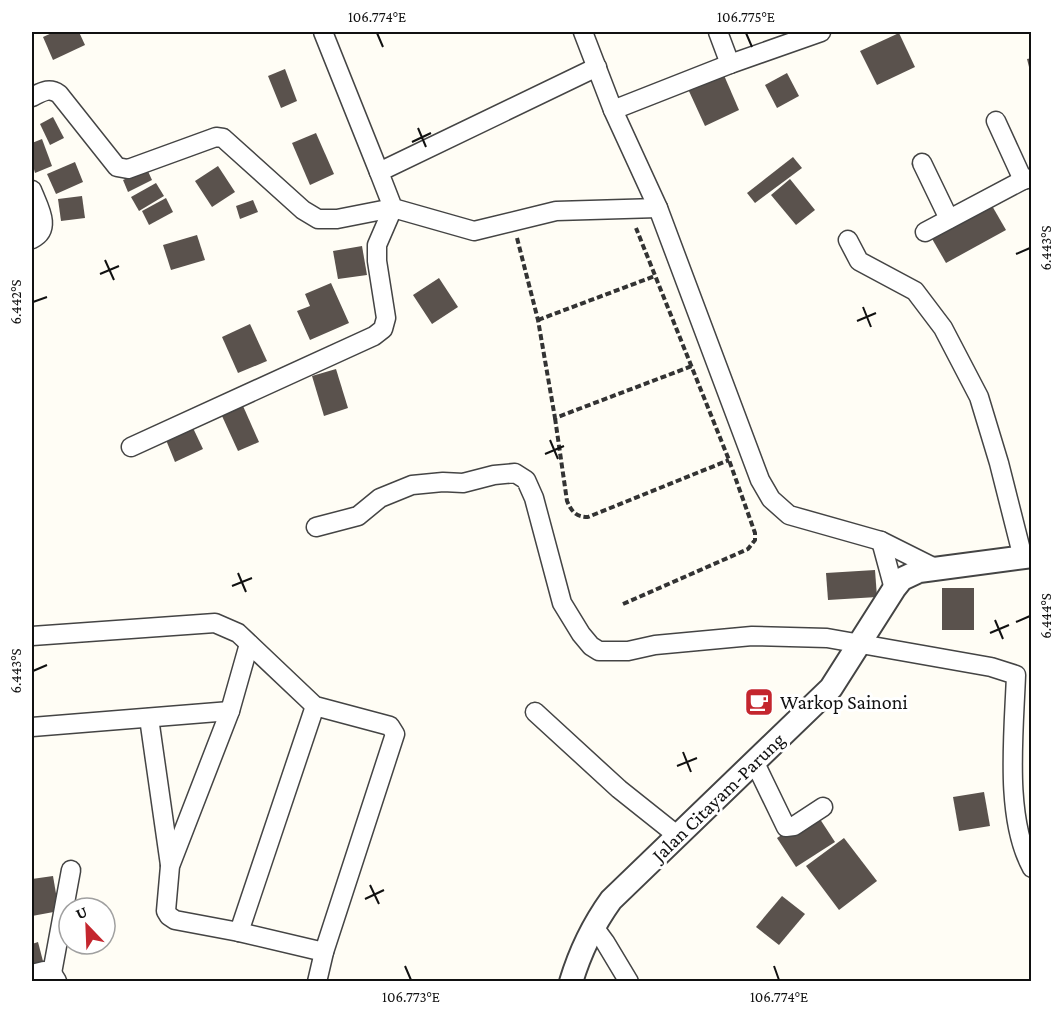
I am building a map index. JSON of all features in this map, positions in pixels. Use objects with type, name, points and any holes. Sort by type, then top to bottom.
[{"type":"street","points":[[131,447],[374,336],[383,329],[386,318],[377,261],[377,245],[387,221],[379,172],[323,32]]},
{"type":"street","points":[[583,32],[613,110],[658,208],[760,480],[771,499],[789,515],[881,541],[935,568]]},
{"type":"street","points":[[718,32],[730,64]]},
{"type":"street","points":[[613,110],[730,64],[821,32]]},
{"type":"street","points":[[379,172],[597,67]]},
{"type":"street","points":[[32,97],[46,90],[54,90],[59,94],[117,167],[122,169],[128,169],[216,137],[224,138],[303,210],[318,219],[387,221],[474,231],[556,211],[658,208]]},
{"type":"street","points":[[925,232],[1027,179],[996,121]]},
{"type":"street","points":[[922,163],[949,219]]},
{"type":"street","points":[[32,190],[44,221],[42,231],[32,239]]},
{"type":"street","points":[[848,240],[859,261],[915,291],[943,328],[980,397],[1027,557]]},
{"type":"street","points":[[316,527],[358,516],[380,498],[411,485],[464,483],[494,475],[515,473],[526,480],[534,498],[562,603],[581,634],[591,646],[599,651],[628,651],[655,645],[752,636],[827,638],[991,667],[1024,676],[1013,768],[1016,822],[1032,868]]},
{"type":"street","points":[[881,541],[884,604]]},
{"type":"street","name":"Jalan Citayam-Parung","points":[[571,981],[579,956],[611,900],[831,688],[884,604],[909,575],[935,568],[1027,557]]},
{"type":"street","points":[[32,636],[215,623],[229,627],[238,633],[315,706],[390,726],[395,734],[316,981]]},
{"type":"street","points":[[170,866],[230,711],[249,644]]},
{"type":"street","points":[[238,932],[315,706]]},
{"type":"street","points":[[32,726],[230,711]]},
{"type":"street","points":[[535,712],[619,789],[678,836]]},
{"type":"street","points":[[149,718],[170,866],[166,903],[169,916],[175,920],[324,952]]},
{"type":"street","points":[[755,763],[786,827],[794,826],[823,807]]},
{"type":"street","points":[[32,974],[44,971],[55,977],[70,870]]},
{"type":"street","points":[[594,927],[629,981]]},
{"type":"path","points":[[623,604],[748,549],[752,545],[755,533],[729,460],[629,210]]},
{"type":"path","points":[[513,221],[538,320],[567,501],[572,511],[579,517],[588,517],[729,460]]},
{"type":"path","points":[[538,320],[655,276]]},
{"type":"path","points":[[555,417],[692,366]]},
{"type":"building","points":[[54,32],[79,32],[85,45],[53,60],[43,37]]},
{"type":"building","points":[[899,33],[915,67],[877,85],[860,51]]},
{"type":"building","points":[[1032,58],[1032,75],[1031,75],[1027,59]]},
{"type":"building","points":[[285,69],[297,101],[281,108],[268,76]]},
{"type":"building","points":[[723,73],[739,110],[705,126],[688,89]]},
{"type":"building","points":[[787,73],[799,96],[777,108],[765,85]]},
{"type":"building","points":[[53,117],[64,138],[50,145],[40,124]]},
{"type":"building","points":[[316,133],[334,174],[310,185],[292,143]]},
{"type":"building","points":[[42,139],[52,166],[35,173],[32,162],[32,143]]},
{"type":"building","points":[[793,157],[802,168],[755,203],[747,193]]},
{"type":"building","points":[[75,162],[83,182],[56,194],[47,174]]},
{"type":"building","points":[[218,166],[235,192],[212,207],[195,181]]},
{"type":"building","points":[[147,169],[152,180],[128,192],[123,180]]},
{"type":"building","points":[[790,179],[815,210],[796,225],[771,195]]},
{"type":"building","points":[[156,183],[164,196],[139,211],[131,197]]},
{"type":"building","points":[[82,196],[85,218],[61,221],[58,199]]},
{"type":"building","points":[[166,198],[173,212],[149,225],[142,211]]},
{"type":"building","points":[[253,200],[258,212],[240,219],[236,206]]},
{"type":"building","points":[[991,204],[1006,230],[946,263],[931,237]]},
{"type":"building","points":[[197,235],[205,260],[171,270],[163,245]]},
{"type":"building","points":[[362,246],[367,275],[338,279],[333,251]]},
{"type":"building","points":[[439,278],[458,307],[432,324],[413,295]]},
{"type":"building","points":[[331,283],[349,323],[310,340],[297,311],[310,306],[305,294]]},
{"type":"building","points":[[250,324],[267,361],[238,373],[222,337]]},
{"type":"building","points":[[336,369],[348,408],[324,416],[312,376]]},
{"type":"building","points":[[243,406],[259,442],[238,451],[222,416]]},
{"type":"building","points":[[193,428],[203,449],[175,462],[166,440]]},
{"type":"building","points":[[875,570],[877,597],[828,600],[826,573]]},
{"type":"building","points":[[942,588],[974,588],[974,630],[942,630]]},
{"type":"building","points":[[984,792],[990,826],[959,831],[953,797]]},
{"type":"building","points":[[816,813],[835,842],[796,867],[777,838]]},
{"type":"building","points":[[844,838],[877,881],[839,910],[806,866]]},
{"type":"building","points":[[53,876],[57,911],[32,916],[32,879]]},
{"type":"building","points":[[782,896],[805,914],[779,945],[756,927]]},
{"type":"building","points":[[38,942],[44,965],[32,969],[32,944]]},
{"type":"place","name":"Warkop Sainoni","points":[[759,702]]}]
